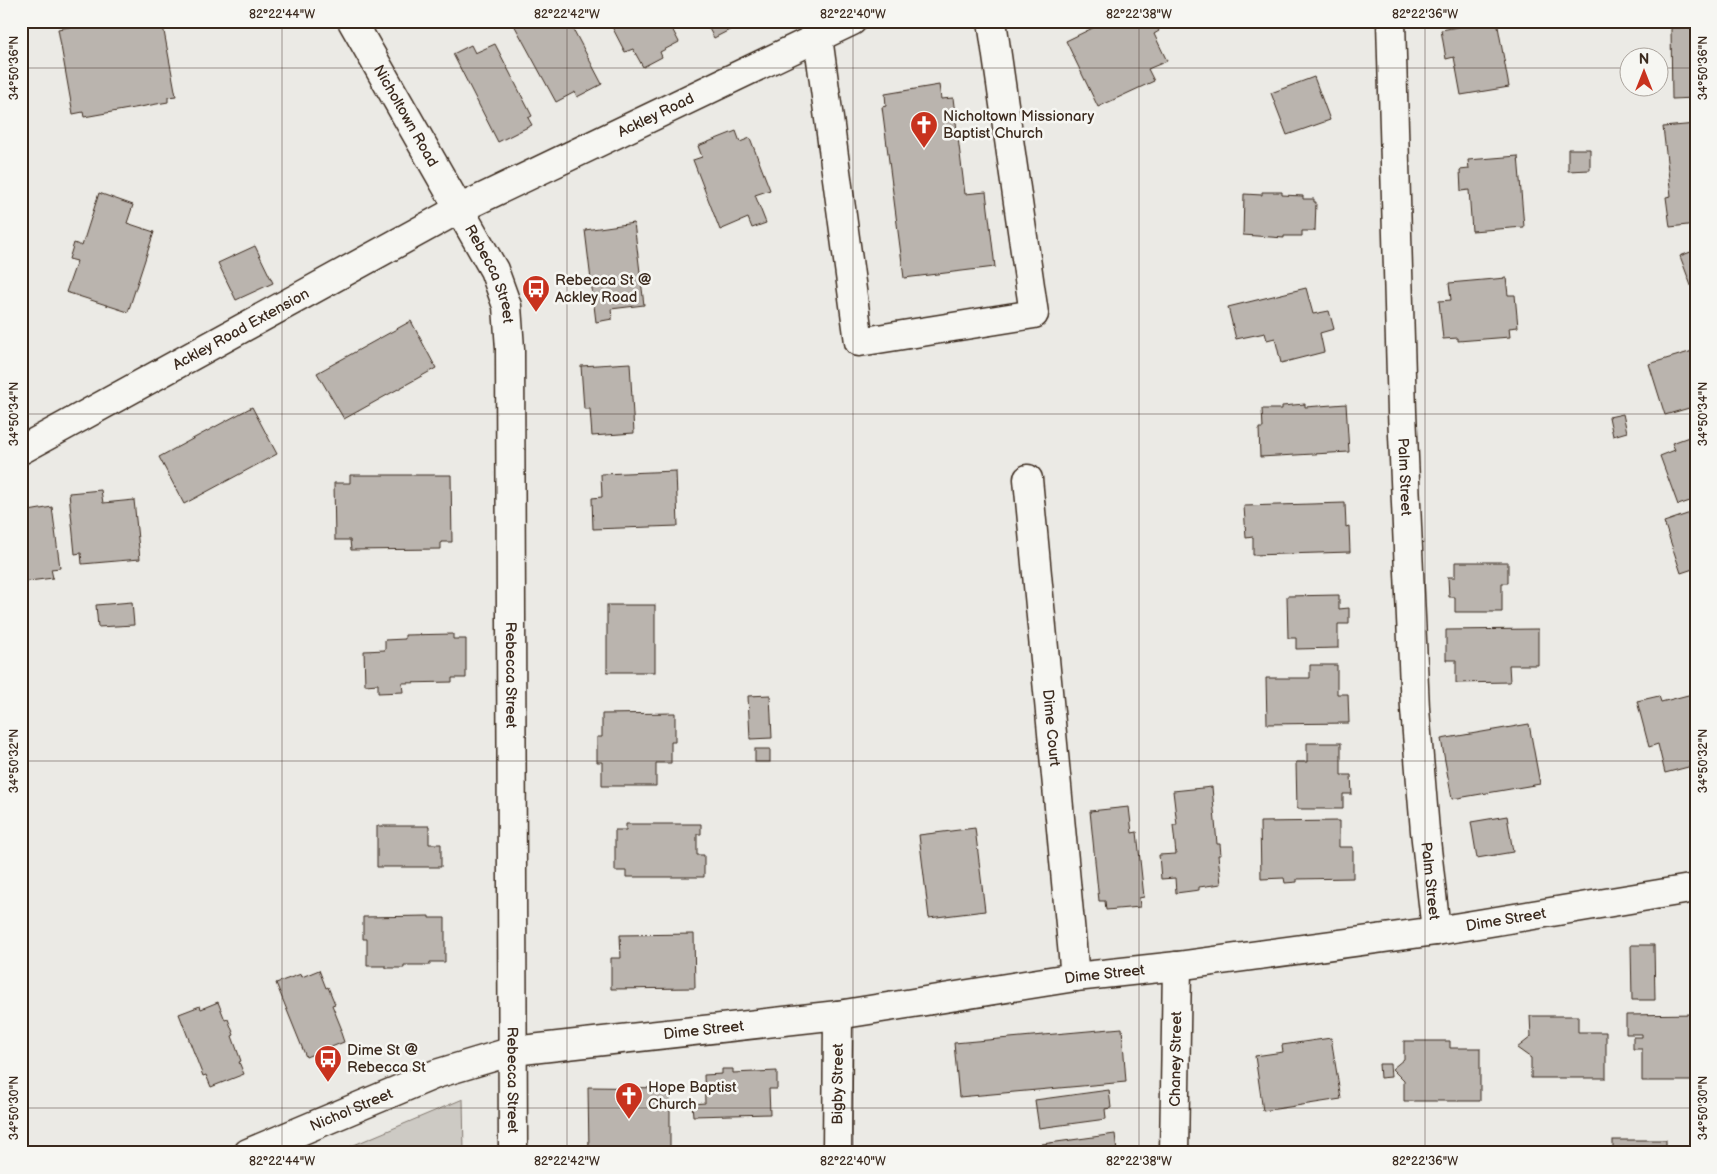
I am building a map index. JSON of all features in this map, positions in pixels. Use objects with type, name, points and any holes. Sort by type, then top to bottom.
[{"type":"street","name":"Nicholtown Road","points":[[352,21],[460,209]]},
{"type":"street","name":"Ackley Road","points":[[460,209],[852,21]]},
{"type":"street","points":[[818,38],[859,342],[1034,314],[992,21]]},
{"type":"street","name":"Palm Street","points":[[1391,21],[1402,412],[1415,709],[1424,831],[1436,931]]},
{"type":"street","name":"Ackley Road Extension","points":[[22,449],[460,209]]},
{"type":"street","name":"Rebecca Street","points":[[460,209],[494,270],[507,306],[510,349],[513,1153]]},
{"type":"street","name":"Dime Court","points":[[1028,479],[1075,977]]},
{"type":"street","name":"Dime Street","points":[[514,1051],[838,1015],[1075,977],[1177,966],[1436,931],[1696,888]]},
{"type":"street","name":"Chaney Street","points":[[1174,1153],[1177,966]]},
{"type":"street","name":"Bigby Street","points":[[837,1153],[838,1015]]},
{"type":"street","name":"Nichol Street","points":[[248,1153],[436,1074],[514,1051]]},
{"type":"shaded area","points":[[463,1099],[464,1153],[335,1153]]},
{"type":"building","points":[[103,21],[121,21],[123,28],[154,22],[155,27],[163,26],[176,96],[168,97],[168,102],[84,117],[83,112],[73,114],[58,29]]},
{"type":"building","points":[[512,21],[569,21],[602,84],[577,97],[575,92],[556,102]]},
{"type":"building","points":[[609,21],[668,21],[679,42],[660,52],[662,57],[643,67],[633,49],[625,52]]},
{"type":"building","points":[[705,21],[747,21],[714,38]]},
{"type":"building","points":[[1107,21],[1154,21],[1159,31],[1154,34],[1167,61],[1148,69],[1154,81],[1098,107],[1066,41]]},
{"type":"building","points":[[1497,21],[1509,87],[1461,95],[1454,57],[1446,59],[1441,30]]},
{"type":"building","points":[[1671,28],[1696,28],[1696,98],[1672,99]]},
{"type":"building","points":[[495,44],[532,116],[528,118],[532,125],[498,142],[453,54],[471,45],[475,53]]},
{"type":"building","points":[[1314,77],[1330,120],[1287,135],[1271,93]]},
{"type":"building","name":"Nicholtown Missionary Baptist Church","points":[[939,85],[941,99],[953,98],[965,194],[986,192],[995,267],[904,278],[882,107],[886,106],[885,94]]},
{"type":"building","points":[[1696,124],[1696,224],[1670,227],[1666,197],[1671,196],[1663,127]]},
{"type":"building","points":[[736,131],[740,142],[750,138],[770,190],[755,195],[766,223],[752,228],[748,218],[720,230],[693,160],[702,157],[698,146]]},
{"type":"building","points":[[1568,149],[1590,149],[1590,170],[1568,171]]},
{"type":"building","points":[[1518,156],[1524,227],[1472,231],[1469,190],[1461,191],[1460,170],[1469,169],[1468,160]]},
{"type":"building","points":[[1262,192],[1282,192],[1282,195],[1303,196],[1303,199],[1314,199],[1314,202],[1316,202],[1315,231],[1302,231],[1302,236],[1284,236],[1284,238],[1243,235],[1244,194],[1262,195]]},
{"type":"building","points":[[99,193],[133,205],[127,223],[154,232],[128,312],[66,292],[77,261],[69,259],[74,243],[82,246]]},
{"type":"building","points":[[634,223],[644,305],[611,309],[612,319],[596,322],[585,230]]},
{"type":"building","points":[[255,246],[273,283],[236,300],[218,263]]},
{"type":"building","points":[[1696,250],[1696,299],[1680,256]]},
{"type":"building","points":[[1506,278],[1508,295],[1515,295],[1518,327],[1509,328],[1510,337],[1458,341],[1458,338],[1443,339],[1439,301],[1451,300],[1449,283]]},
{"type":"building","points":[[1306,288],[1313,314],[1329,311],[1334,329],[1320,333],[1324,352],[1281,363],[1275,338],[1267,340],[1265,333],[1236,339],[1228,307]]},
{"type":"building","points":[[411,321],[436,368],[344,419],[317,373]]},
{"type":"building","points":[[1696,350],[1696,406],[1665,415],[1649,364]]},
{"type":"building","points":[[630,363],[634,433],[592,436],[590,409],[584,409],[581,366]]},
{"type":"building","points":[[1305,404],[1305,407],[1346,404],[1349,452],[1260,457],[1259,428],[1263,428],[1262,409],[1282,409],[1282,406]]},
{"type":"building","points":[[252,407],[277,454],[184,504],[159,457]]},
{"type":"building","points":[[1623,414],[1627,432],[1613,436],[1609,417]]},
{"type":"building","points":[[1689,437],[1693,446],[1696,444],[1696,499],[1678,505],[1660,456],[1675,450],[1672,443]]},
{"type":"building","points":[[676,471],[678,526],[593,529],[592,498],[602,497],[601,474]]},
{"type":"building","points":[[350,475],[451,475],[452,542],[441,542],[441,549],[351,550],[350,540],[335,540],[334,483],[350,483]]},
{"type":"building","points":[[101,490],[103,503],[134,500],[140,559],[82,564],[81,553],[75,554],[69,493]]},
{"type":"building","points":[[1345,503],[1346,527],[1349,526],[1350,552],[1253,555],[1253,537],[1246,538],[1244,506]]},
{"type":"building","points":[[52,507],[60,568],[51,569],[53,578],[21,582],[21,523],[24,522],[23,512]]},
{"type":"building","points":[[1696,511],[1696,568],[1681,573],[1664,522]]},
{"type":"building","points":[[1455,562],[1508,562],[1508,583],[1502,583],[1502,612],[1455,612],[1455,597],[1449,597],[1448,577],[1455,577]]},
{"type":"building","points":[[1339,595],[1339,609],[1349,608],[1349,624],[1338,624],[1338,648],[1296,649],[1296,638],[1288,638],[1287,596]]},
{"type":"building","points":[[132,602],[134,625],[98,627],[96,605]]},
{"type":"building","points":[[607,605],[655,605],[655,672],[607,672]]},
{"type":"building","points":[[1538,629],[1538,665],[1509,665],[1510,682],[1456,683],[1456,660],[1446,660],[1446,630]]},
{"type":"building","points":[[453,634],[453,639],[466,639],[466,678],[452,678],[452,682],[402,683],[403,692],[378,693],[378,684],[365,685],[364,651],[385,650],[385,640],[405,639],[405,635]]},
{"type":"building","points":[[1310,665],[1337,665],[1337,694],[1348,694],[1349,723],[1267,724],[1266,678],[1310,678]]},
{"type":"building","points":[[1696,693],[1696,765],[1665,773],[1658,744],[1649,747],[1637,701],[1659,696],[1661,702]]},
{"type":"building","points":[[770,695],[772,738],[750,739],[748,696]]},
{"type":"building","points":[[675,713],[675,742],[671,742],[671,763],[656,763],[656,786],[602,786],[602,762],[597,762],[597,737],[602,737],[602,714]]},
{"type":"building","points":[[1529,724],[1540,784],[1452,799],[1441,739]]},
{"type":"building","points":[[1307,743],[1341,743],[1341,775],[1351,775],[1352,794],[1343,794],[1343,809],[1297,809],[1296,762],[1307,762]]},
{"type":"building","points":[[755,749],[770,749],[770,762],[755,762]]},
{"type":"building","points":[[1212,787],[1217,844],[1220,844],[1221,855],[1218,855],[1221,884],[1199,887],[1199,890],[1176,893],[1175,878],[1161,879],[1159,855],[1176,854],[1173,825],[1177,825],[1173,791]]},
{"type":"building","points":[[1129,807],[1132,833],[1137,832],[1144,897],[1139,898],[1140,907],[1106,910],[1105,901],[1099,901],[1090,811]]},
{"type":"building","points":[[1507,816],[1513,852],[1477,858],[1471,822]]},
{"type":"building","points":[[1339,821],[1339,847],[1353,847],[1353,878],[1297,879],[1297,882],[1285,883],[1284,878],[1261,879],[1260,822]]},
{"type":"building","points":[[626,824],[701,824],[701,834],[697,834],[697,855],[704,855],[704,877],[626,877],[626,871],[615,871],[615,830],[626,830]]},
{"type":"building","points":[[377,826],[429,826],[429,844],[441,844],[441,867],[377,867]]},
{"type":"building","points":[[975,828],[985,911],[929,918],[919,835]]},
{"type":"building","points":[[429,916],[429,918],[445,918],[445,962],[430,962],[430,965],[404,965],[404,968],[367,966],[367,939],[363,939],[363,917]]},
{"type":"building","points":[[694,934],[695,988],[611,989],[611,958],[621,958],[620,935]]},
{"type":"building","points":[[1631,945],[1654,945],[1655,1000],[1632,1000]]},
{"type":"building","points":[[319,970],[335,1004],[332,1005],[342,1030],[340,1030],[344,1042],[306,1057],[276,983],[301,974],[302,977]]},
{"type":"building","points":[[218,1002],[225,1020],[228,1019],[234,1035],[232,1036],[244,1074],[211,1087],[206,1075],[203,1076],[179,1014],[200,1006],[201,1009]]},
{"type":"building","points":[[1696,1014],[1696,1081],[1642,1081],[1642,1049],[1633,1049],[1633,1037],[1642,1037],[1642,1034],[1626,1034],[1626,1015]]},
{"type":"building","points":[[1530,1016],[1578,1016],[1578,1032],[1606,1032],[1606,1078],[1531,1078],[1531,1058],[1517,1048],[1531,1037]]},
{"type":"building","points":[[1122,1028],[1126,1082],[959,1097],[954,1043]]},
{"type":"building","points":[[1331,1038],[1341,1099],[1263,1111],[1255,1056],[1283,1052],[1282,1045]]},
{"type":"building","points":[[1404,1041],[1450,1041],[1450,1048],[1480,1048],[1480,1101],[1404,1101],[1404,1081],[1392,1069],[1404,1059]]},
{"type":"building","points":[[1379,1064],[1390,1064],[1391,1077],[1380,1078]]},
{"type":"building","points":[[722,1069],[733,1069],[733,1073],[777,1071],[777,1089],[769,1089],[770,1114],[693,1116],[692,1104],[705,1103],[704,1075],[722,1074]]},
{"type":"building","name":"Hope Baptist Church","points":[[588,1087],[670,1088],[670,1153],[589,1153]]},
{"type":"building","points":[[1109,1090],[1111,1108],[1105,1109],[1106,1119],[1039,1128],[1035,1100]]},
{"type":"building","points":[[1115,1134],[1117,1152],[1043,1153],[1042,1144]]},
{"type":"building","points":[[1613,1140],[1666,1140],[1666,1153],[1613,1153]]},
{"type":"place","name":"Nicholtown Missionary Baptist Church","points":[[924,149]]},
{"type":"place","name":"Rebecca St @ Ackley Road","points":[[536,313]]},
{"type":"place","name":"Dime St @ Rebecca St","points":[[328,1083]]},
{"type":"place","name":"Hope Baptist Church","points":[[629,1120]]}]
